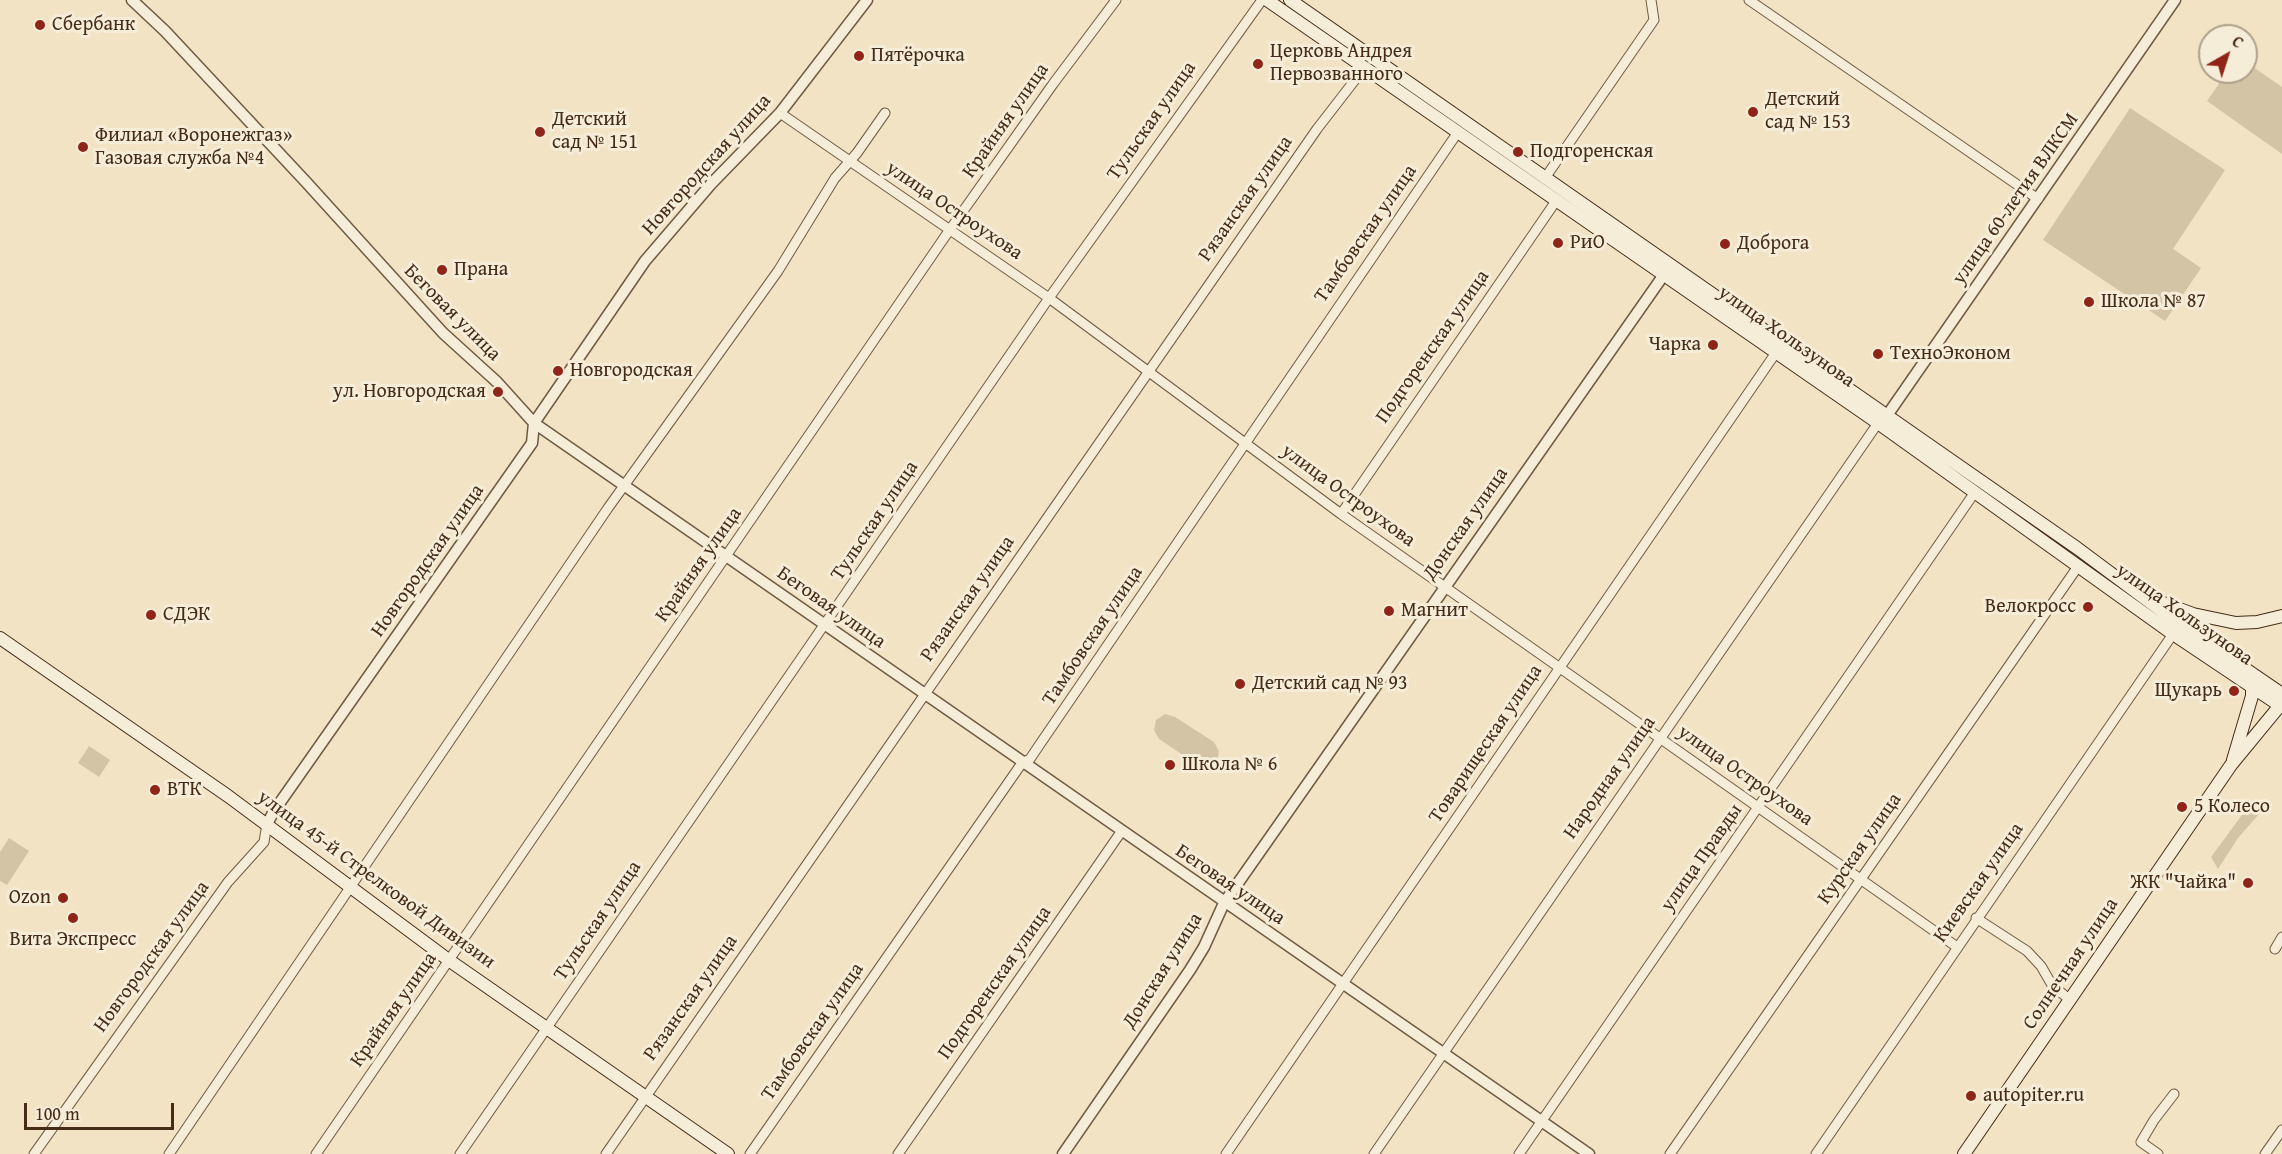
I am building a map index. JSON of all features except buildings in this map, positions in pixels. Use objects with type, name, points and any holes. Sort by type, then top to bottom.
[{"type":"main road","name":"улица Хользунова","points":[[1267,0],[1556,201],[1667,271],[1882,420],[2116,577],[2279,698]]},
{"type":"main road","name":"улица Хользунова","points":[[1290,0],[1545,178],[1775,354],[1882,420],[1975,492],[2173,634],[2252,680]]},
{"type":"main road","points":[[2116,577],[2160,603],[2193,614],[2236,623],[2257,622],[2282,616]]},
{"type":"main road","name":"улица 45-й Стрелковой Дивизии","points":[[0,638],[267,824],[450,961],[729,1154]]},
{"type":"main road","name":"Солнечная улица","points":[[2231,765],[2252,696],[2252,680]]},
{"type":"main road","name":"Солнечная улица","points":[[1964,1154],[2279,698]]},
{"type":"street","name":"Беговая улица","points":[[132,0],[165,31],[443,333],[497,382],[534,423],[1121,832],[1589,1154]]},
{"type":"street","name":"Новгородская улица","points":[[34,1154],[228,882],[257,853],[264,842],[267,824],[532,443],[534,423],[657,245],[711,184],[780,113],[867,0]]},
{"type":"street","name":"Крайняя улица","points":[[316,1154],[951,231],[1053,84],[1116,0]]},
{"type":"street","name":"Тульская улица","points":[[460,1154],[1049,298],[1262,0]]},
{"type":"street","points":[[1545,178],[1654,20],[1650,0]]},
{"type":"street","points":[[1749,0],[2038,199]]},
{"type":"street","name":"улица 60-летия ВЛКСМ","points":[[1882,420],[2175,0]]},
{"type":"street","name":"Рязанская улица","points":[[606,1154],[1317,129],[1365,67]]},
{"type":"street","name":"улица Остроухова","points":[[780,113],[1049,298],[1341,514],[1956,946]]},
{"type":"street","points":[[169,1154],[624,486],[778,271],[835,178],[850,162],[885,113]]},
{"type":"street","name":"Тамбовская улица","points":[[750,1154],[1022,763],[1030,759],[1035,752],[1458,132]]},
{"type":"street","name":"Подгоренская улица","points":[[1341,514],[1556,201]]},
{"type":"street","name":"Донская улица","points":[[1063,1154],[1190,970],[1204,947],[1224,903],[1667,271]]},
{"type":"street","name":"Товарищеская улица","points":[[1226,1154],[1775,354]]},
{"type":"street","name":"Народная улица","points":[[1374,1154],[1882,420]]},
{"type":"street","name":"улица Правды","points":[[1520,1154],[1975,492]]},
{"type":"street","name":"Курская улица","points":[[1670,1154],[2079,565]]},
{"type":"street","name":"Киевская улица","points":[[1816,1154],[1956,946],[2173,634]]},
{"type":"street","name":"Подгоренская улица","points":[[898,1154],[1121,832]]},
{"type":"street","points":[[1976,918],[2027,951],[2041,966],[2052,985],[2070,1000]]},
{"type":"street","points":[[2275,949],[2282,937]]},
{"type":"street","points":[[2158,1154],[2141,1142],[2174,1094]]},
{"type":"street","points":[[2265,1154],[2282,1130]]},
{"type":"shaded area","points":[[2258,70],[2282,87],[2282,154],[2207,101],[2219,84],[2258,84]]},
{"type":"shaded area","points":[[2130,108],[2225,170],[2173,249],[2201,268],[2165,321],[2043,240]]},
{"type":"shaded area","points":[[1165,714],[1175,717],[1214,742],[1219,751],[1217,762],[1208,767],[1198,765],[1159,739],[1154,730],[1156,720]]},
{"type":"shaded area","points":[[89,746],[110,760],[99,777],[78,763]]},
{"type":"shaded area","points":[[2250,804],[2260,813],[2238,838],[2218,869],[2211,857]]},
{"type":"shaded area","points":[[9,838],[29,851],[7,885],[0,881],[0,852]]},
{"type":"place","name":"Сбербанк","points":[[40,25]]},
{"type":"place","name":"Пятёрочка","points":[[859,56]]},
{"type":"place","name":"Церковь Андрея Первозванного","points":[[1258,64]]},
{"type":"place","name":"Детский сад № 153","points":[[1753,112]]},
{"type":"place","name":"Детский сад № 151","points":[[540,132]]},
{"type":"place","name":"Филиал «Воронежгаз» Газовая служба №4","points":[[83,147]]},
{"type":"place","name":"Подгоренская","points":[[1518,152]]},
{"type":"place","name":"РиО","points":[[1558,243]]},
{"type":"place","name":"Доброга","points":[[1725,244]]},
{"type":"place","name":"Прана","points":[[442,270]]},
{"type":"place","name":"Школа № 87","points":[[2089,302]]},
{"type":"place","name":"Чарка","points":[[1713,345]]},
{"type":"place","name":"ТехноЭконом","points":[[1878,354]]},
{"type":"place","name":"Новгородская","points":[[558,371]]},
{"type":"place","name":"ул. Новгородская","points":[[498,392]]},
{"type":"place","name":"Велокросс","points":[[2088,607]]},
{"type":"place","name":"Магнит","points":[[1389,611]]},
{"type":"place","name":"СДЭК","points":[[151,615]]},
{"type":"place","name":"Детский сад № 93","points":[[1240,684]]},
{"type":"place","name":"Щукарь","points":[[2234,691]]},
{"type":"place","name":"Школа № 6","points":[[1170,765]]},
{"type":"place","name":"ВТК","points":[[155,790]]},
{"type":"place","name":"5 Колесо","points":[[2182,807]]},
{"type":"place","name":"ЖК \"Чайка\"","points":[[2248,883]]},
{"type":"place","name":"Ozon","points":[[63,898]]},
{"type":"place","name":"Вита Экспресс","points":[[73,918]]},
{"type":"place","name":"autopiter.ru","points":[[1971,1096]]}]
